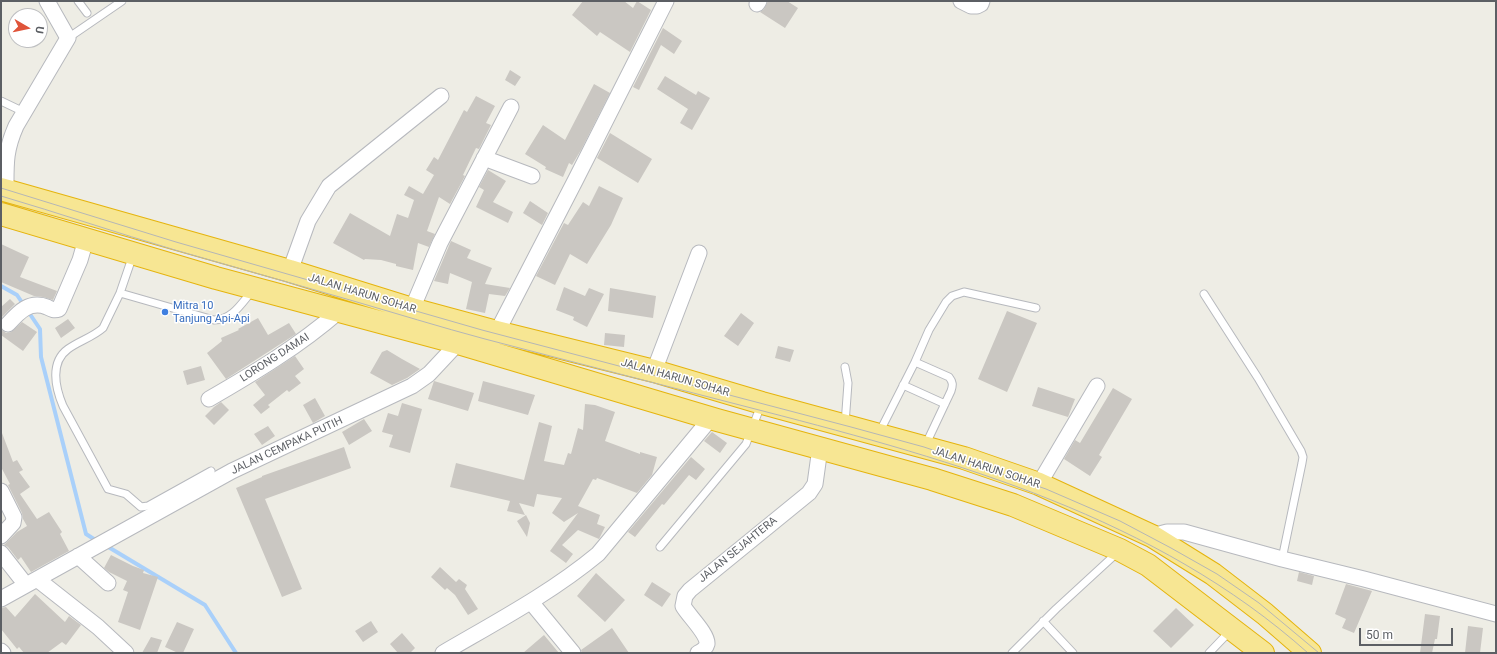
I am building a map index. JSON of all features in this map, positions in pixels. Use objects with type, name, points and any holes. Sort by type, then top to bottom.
[{"type":"highway","name":"JALAN HARUN SOHAR","points":[[4,190],[290,271],[412,310],[654,371],[762,403],[964,458],[1039,484],[1152,536],[1212,574],[1265,614],[1310,653]]},
{"type":"highway","name":"JALAN HARUN SOHAR","points":[[1,214],[134,254],[338,312],[458,343],[711,418],[932,479],[1013,505],[1120,550],[1148,565],[1263,653]]},
{"type":"street","points":[[4,190],[6,159],[10,141],[24,112],[68,38],[47,1]]},
{"type":"street","points":[[497,332],[575,182],[666,1]]},
{"type":"street","points":[[961,1],[974,6],[981,4],[982,1]]},
{"type":"street","points":[[290,271],[308,221],[329,186],[441,96]]},
{"type":"street","points":[[412,310],[440,243],[511,107]]},
{"type":"street","points":[[484,158],[532,176]]},
{"type":"street","points":[[8,324],[25,308],[42,306],[55,311],[59,309],[80,260],[86,239]]},
{"type":"street","points":[[654,371],[699,253]]},
{"type":"street","name":"LORONG DAMAI","points":[[209,399],[313,333],[338,312]]},
{"type":"street","name":"JALAN CEMPAKA PUTIH","points":[[82,554],[232,471],[412,386],[429,374],[458,343]]},
{"type":"street","points":[[1039,484],[1097,386]]},
{"type":"street","points":[[443,653],[531,602],[584,566],[598,554],[711,418]]},
{"type":"street","name":"JALAN SEJAHTERA","points":[[698,653],[704,649],[707,644],[706,637],[683,606],[685,596],[690,590],[809,493],[815,484],[820,448]]},
{"type":"street","points":[[1,491],[14,517],[13,523],[1,536]]},
{"type":"street","points":[[1152,536],[1167,532],[1184,532],[1282,559],[1496,614]]},
{"type":"street","points":[[1,553],[31,582],[98,627],[126,653]]},
{"type":"street","points":[[1,599],[82,554],[108,583]]},
{"type":"street","points":[[531,602],[573,653]]},
{"type":"lane","points":[[78,1],[87,13]]},
{"type":"lane","points":[[68,38],[122,1]]},
{"type":"lane","points":[[1,101],[24,112]]},
{"type":"lane","points":[[134,254],[120,293],[103,328],[98,333],[69,348],[58,360],[56,372],[57,392],[63,406],[108,489],[126,494],[141,507],[148,506],[211,471]]},
{"type":"lane","points":[[120,293],[214,320],[220,320],[234,313],[254,288]]},
{"type":"lane","points":[[878,435],[915,362],[929,330],[946,302],[952,296],[964,292],[1036,308]]},
{"type":"lane","points":[[1204,294],[1258,378],[1301,451],[1303,457],[1282,559]]},
{"type":"lane","points":[[915,362],[949,377],[953,386],[924,448]]},
{"type":"lane","points":[[845,367],[848,383],[845,426]]},
{"type":"lane","points":[[903,385],[945,404]]},
{"type":"lane","points":[[660,547],[746,444],[762,403]]},
{"type":"lane","points":[[1012,653],[1043,621],[1120,550]]},
{"type":"lane","points":[[1043,621],[1072,653]]},
{"type":"lane","points":[[1209,653],[1232,628]]},
{"type":"building","points":[[583,1],[624,1],[633,8],[637,1],[651,10],[630,52],[600,32],[597,36],[572,15]]},
{"type":"building","points":[[768,1],[787,1],[798,8],[785,28],[760,12],[764,9]]},
{"type":"building","points":[[663,28],[682,41],[674,54],[661,45],[639,90],[633,87]]},
{"type":"building","points":[[510,70],[521,77],[515,86],[505,80]]},
{"type":"building","points":[[665,76],[696,95],[698,91],[710,98],[692,130],[680,123],[688,109],[657,89]]},
{"type":"building","points":[[594,84],[610,93],[581,150],[572,165],[569,163],[563,177],[545,169],[546,167],[525,154],[543,125],[565,140]]},
{"type":"building","points":[[476,96],[495,106],[486,123],[491,125],[479,149],[476,148],[463,175],[465,176],[450,204],[439,197],[427,231],[435,234],[429,247],[418,243],[413,270],[396,266],[396,264],[381,260],[364,260],[333,243],[350,213],[390,236],[397,214],[408,218],[414,200],[404,195],[409,186],[423,194],[434,175],[426,170],[434,157],[438,160],[464,110],[467,112]]},
{"type":"building","points":[[610,133],[652,159],[638,183],[597,158]]},
{"type":"building","points":[[488,170],[506,181],[493,202],[513,212],[508,223],[476,207],[484,190],[479,187]]},
{"type":"building","points":[[599,186],[623,198],[611,225],[587,264],[570,254],[555,285],[536,276],[564,223],[568,225],[583,202],[589,206]]},
{"type":"building","points":[[530,201],[548,213],[542,225],[523,213]]},
{"type":"building","points":[[451,241],[471,250],[467,258],[492,268],[485,284],[510,288],[505,296],[489,294],[485,313],[466,309],[472,282],[450,273],[448,284],[434,281]]},
{"type":"building","points":[[1,244],[29,257],[20,277],[57,291],[53,300],[34,296],[1,282]]},
{"type":"building","points":[[564,287],[585,296],[589,288],[604,294],[587,327],[573,320],[574,317],[556,310]]},
{"type":"building","points":[[610,288],[656,296],[653,318],[608,311]]},
{"type":"building","points":[[10,299],[15,304],[1,318],[1,307]]},
{"type":"building","points":[[1007,311],[1037,323],[1007,392],[978,379]]},
{"type":"building","points":[[741,313],[754,323],[738,346],[724,336]]},
{"type":"building","points":[[258,318],[268,335],[289,323],[296,334],[226,379],[207,353],[222,341],[221,338],[239,330],[238,329]]},
{"type":"building","points":[[68,319],[75,328],[61,338],[55,328]]},
{"type":"building","points":[[22,322],[37,332],[23,351],[1,335],[1,329],[6,333],[11,332]]},
{"type":"building","points":[[605,333],[625,335],[624,347],[604,345]]},
{"type":"building","points":[[778,346],[794,350],[790,362],[775,358]]},
{"type":"building","points":[[387,350],[420,369],[407,378],[392,385],[370,373],[382,352]]},
{"type":"building","points":[[295,356],[304,369],[295,376],[301,383],[289,392],[287,390],[268,405],[270,407],[261,414],[253,405],[265,395],[255,382]]},
{"type":"building","points":[[201,366],[205,380],[187,385],[183,371]]},
{"type":"building","points":[[434,381],[474,393],[468,411],[428,399]]},
{"type":"building","points":[[483,381],[535,395],[528,415],[478,401]]},
{"type":"building","points":[[1038,387],[1075,399],[1068,417],[1032,406]]},
{"type":"building","points":[[1113,388],[1132,399],[1099,455],[1102,457],[1090,476],[1064,459],[1075,440],[1080,443]]},
{"type":"building","points":[[315,398],[325,416],[313,423],[303,405]]},
{"type":"building","points":[[221,402],[229,410],[214,425],[205,416]]},
{"type":"building","points":[[402,403],[422,409],[410,453],[389,447],[393,435],[382,432],[388,413],[398,416]]},
{"type":"building","points":[[585,404],[595,405],[615,412],[605,441],[640,454],[640,452],[657,457],[652,475],[637,493],[597,478],[596,480],[593,479],[578,506],[600,515],[597,524],[605,527],[599,539],[578,530],[562,545],[573,554],[566,563],[550,551],[578,513],[564,522],[552,513],[562,498],[537,494],[534,507],[519,503],[525,515],[507,511],[510,501],[450,487],[456,463],[524,480],[539,422],[552,426],[544,461],[564,465],[568,453],[571,454],[578,428],[583,430]]},
{"type":"building","points":[[364,419],[372,431],[349,445],[342,432]]},
{"type":"building","points":[[268,426],[275,436],[262,445],[254,434]]},
{"type":"building","points":[[712,432],[727,443],[720,453],[704,441]]},
{"type":"building","points":[[1,433],[13,462],[17,460],[23,470],[19,472],[30,487],[20,494],[37,519],[49,512],[62,532],[60,534],[69,551],[31,572],[21,557],[18,560],[8,547],[4,545],[17,532],[27,526],[8,485],[10,484],[1,467]]},
{"type":"building","points":[[344,447],[351,468],[265,499],[302,589],[282,597],[236,488],[262,476]]},
{"type":"building","points":[[691,457],[705,469],[696,480],[689,475],[664,505],[662,504],[635,537],[628,532]]},
{"type":"building","points":[[526,515],[530,523],[527,537],[517,521]]},
{"type":"building","points":[[111,555],[144,570],[143,573],[158,577],[140,630],[118,622],[128,592],[123,590],[127,581],[104,568]]},
{"type":"building","points":[[440,567],[456,582],[459,579],[467,585],[465,589],[478,609],[468,615],[455,595],[447,588],[445,590],[431,577]]},
{"type":"building","points":[[1299,572],[1314,576],[1312,585],[1297,581]]},
{"type":"building","points":[[596,573],[625,600],[605,622],[577,596]]},
{"type":"building","points":[[652,582],[671,594],[662,607],[644,595]]},
{"type":"building","points":[[1346,584],[1372,591],[1354,633],[1342,628],[1346,619],[1335,614]]},
{"type":"building","points":[[35,594],[65,622],[69,616],[81,625],[66,645],[62,642],[47,653],[24,653],[19,647],[17,649],[1,629],[1,608],[6,607],[15,617]]},
{"type":"building","points":[[1176,608],[1194,625],[1171,648],[1153,631]]},
{"type":"building","points":[[1425,614],[1440,616],[1437,639],[1435,639],[1432,653],[1420,653]]},
{"type":"building","points":[[371,621],[378,632],[363,642],[355,631]]},
{"type":"building","points":[[177,622],[194,629],[183,653],[178,653],[165,647]]},
{"type":"building","points":[[1468,626],[1483,628],[1480,653],[1465,653]]},
{"type":"building","points":[[612,628],[629,653],[582,653],[581,650]]},
{"type":"building","points":[[402,633],[415,648],[410,653],[398,653],[390,644]]},
{"type":"building","points":[[544,635],[559,653],[523,653]]},
{"type":"building","points":[[151,637],[162,640],[157,653],[142,653]]},
{"type":"waterway","points":[[1,286],[17,295],[40,329],[41,357],[86,534],[97,541]]},
{"type":"waterway","points":[[105,545],[205,605],[236,653]]},
{"type":"tram line","points":[[1,188],[176,242],[482,330],[924,447],[1046,489],[1120,521],[1217,574],[1259,603],[1319,653]]},
{"type":"tram line","points":[[1,196],[175,250],[451,330],[836,430],[980,474],[1051,500],[1120,530],[1186,565],[1249,606],[1308,653]]},
{"type":"place","name":"Mitra 10 Tanjung Api-Api","points":[[165,312]]}]
